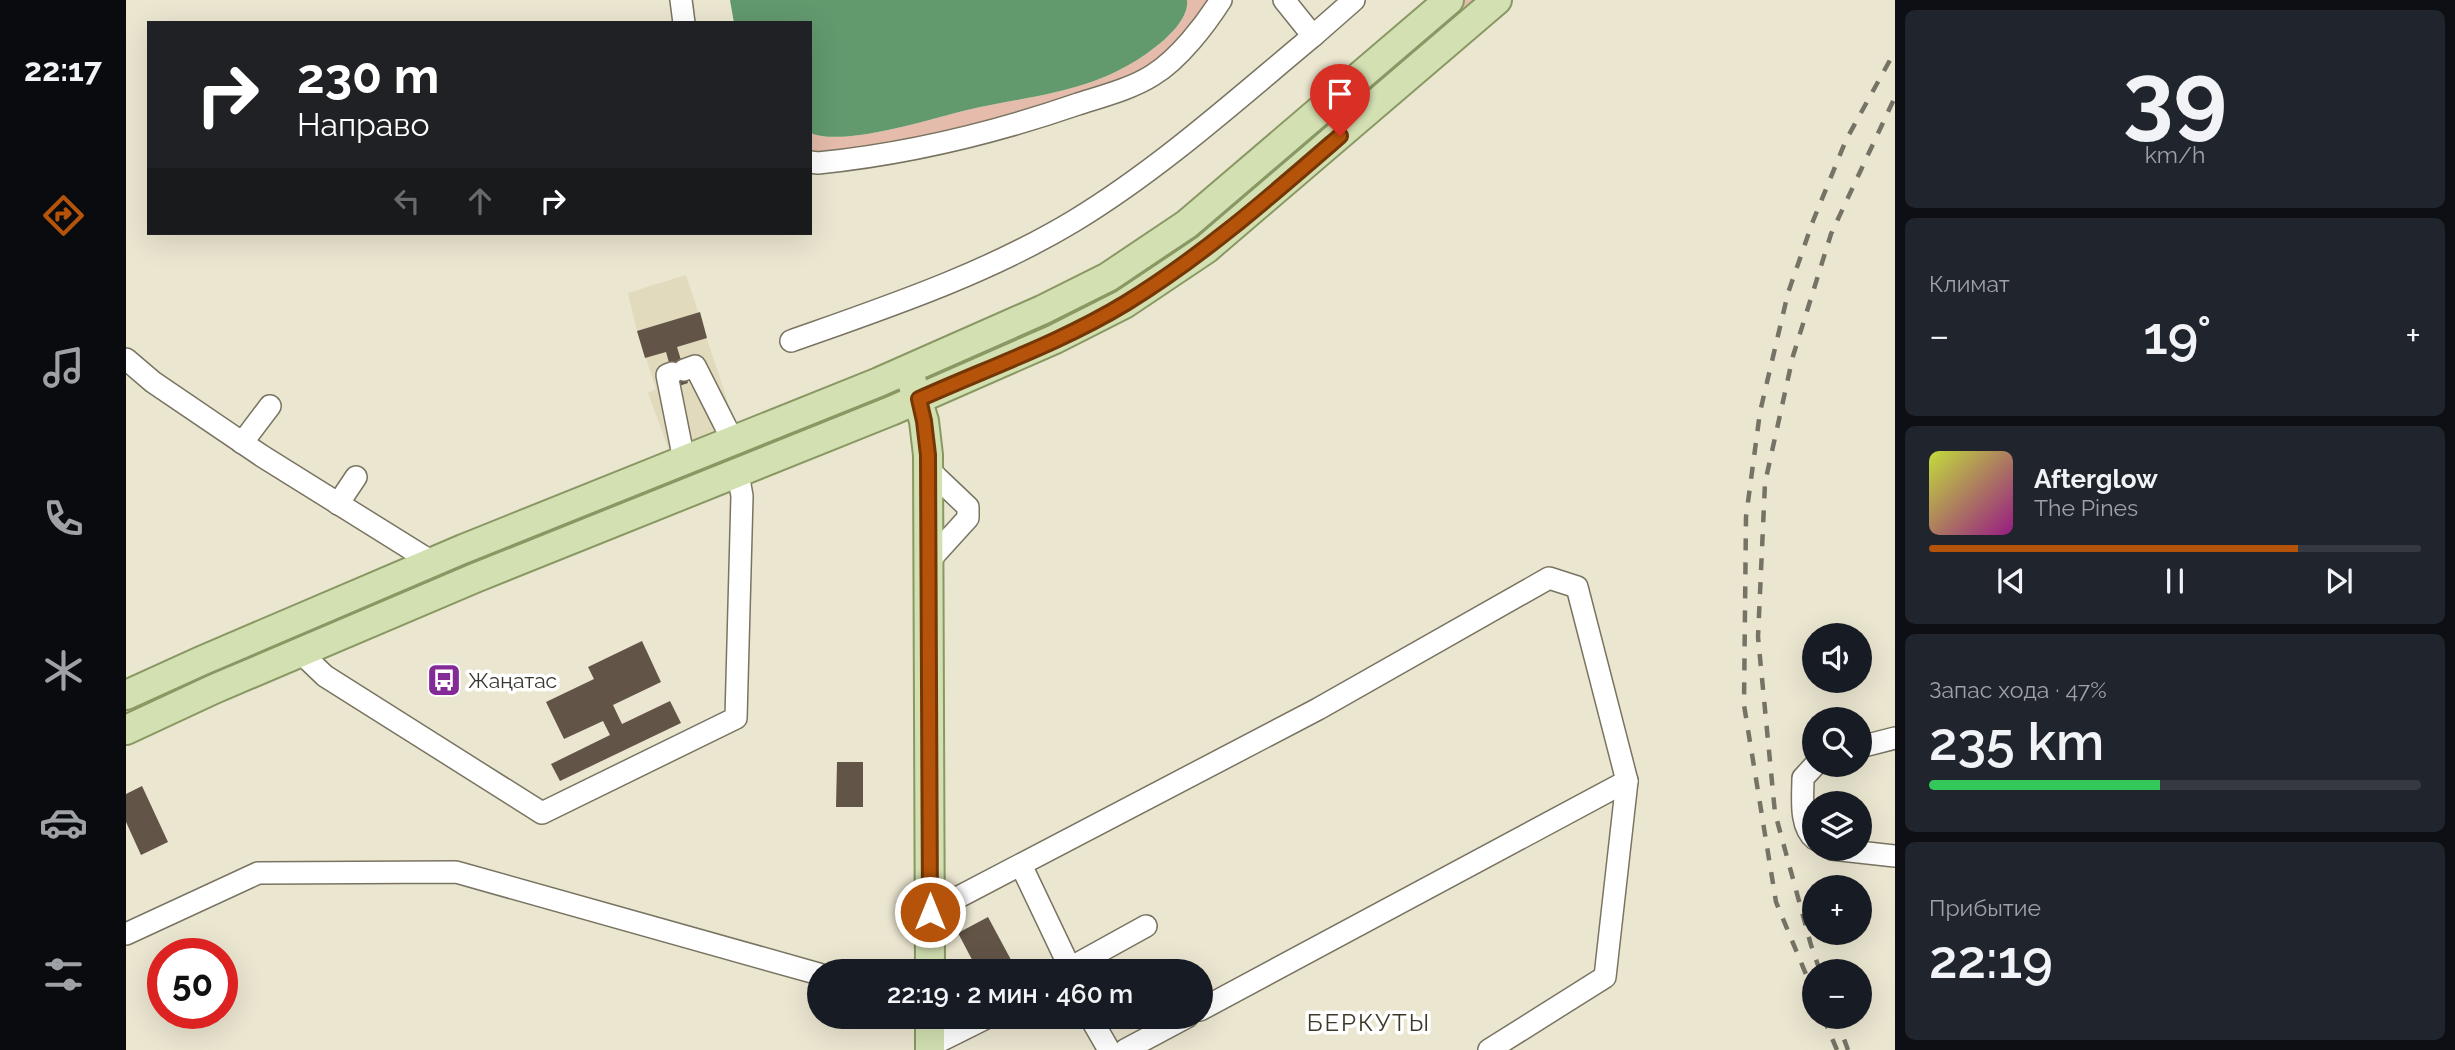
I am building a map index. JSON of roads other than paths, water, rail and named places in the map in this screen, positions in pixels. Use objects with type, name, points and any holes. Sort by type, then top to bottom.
[{"type":"main road","points":[[126,695],[432,562],[907,369],[1042,310],[1108,277],[1187,224],[1449,0]]},
{"type":"main road","points":[[126,730],[475,578],[919,399],[1055,339],[1124,304],[1206,249],[1497,0]]},
{"type":"main road","points":[[907,369],[924,421],[928,469],[930,959]]},
{"type":"main road","points":[[730,443],[738,473]]},
{"type":"main road","points":[[930,1029],[930,1048]]},
{"type":"street","points":[[681,0],[684,21]]},
{"type":"street","points":[[812,162],[870,158],[932,146],[1052,113],[1126,88],[1154,74],[1180,50],[1221,0]]},
{"type":"street","points":[[1284,0],[1313,36]]},
{"type":"street","points":[[791,341],[975,272],[1073,222],[1151,171],[1354,0]]},
{"type":"street","points":[[1301,128],[1321,152]]},
{"type":"street","points":[[126,359],[153,382],[242,443],[432,562]]},
{"type":"street","points":[[684,460],[667,375],[695,366],[730,443]]},
{"type":"street","points":[[242,443],[270,406]]},
{"type":"street","points":[[928,469],[968,507],[968,518],[928,562]]},
{"type":"street","points":[[301,653],[325,676],[542,813],[736,718],[742,496],[738,473]]},
{"type":"street","points":[[338,504],[356,477]]},
{"type":"street","points":[[930,912],[1318,709],[1549,578],[1577,587],[1627,781],[1605,977],[1489,1050]]},
{"type":"street","points":[[1872,744],[1895,738]]},
{"type":"street","points":[[1213,1003],[1627,781]]},
{"type":"street","points":[[1872,853],[1895,856]]},
{"type":"street","points":[[1021,865],[1064,959]]},
{"type":"street","points":[[126,934],[258,873],[456,872],[807,971]]},
{"type":"street","points":[[1087,959],[1146,926]]},
{"type":"street","points":[[930,1048],[966,1029]]},
{"type":"street","points":[[1097,1029],[1109,1050]]},
{"type":"street","points":[[1125,1050],[1164,1029]]},
{"type":"railway","points":[[1802,965],[1776,902],[1744,705],[1746,517],[1760,412],[1788,293],[1813,221],[1846,140],[1895,51]]},
{"type":"railway","points":[[1816,959],[1775,813],[1758,637],[1765,483],[1793,356],[1831,234],[1895,97]]},
{"type":"railway","points":[[1828,1029],[1837,1050]]},
{"type":"railway","points":[[1840,1029],[1848,1050]]},
{"type":"place","name":"Жаңатас","points":[[444,680]]},
{"type":"district","name":"БЕРКУТЫ","points":[[1369,1022]]}]
